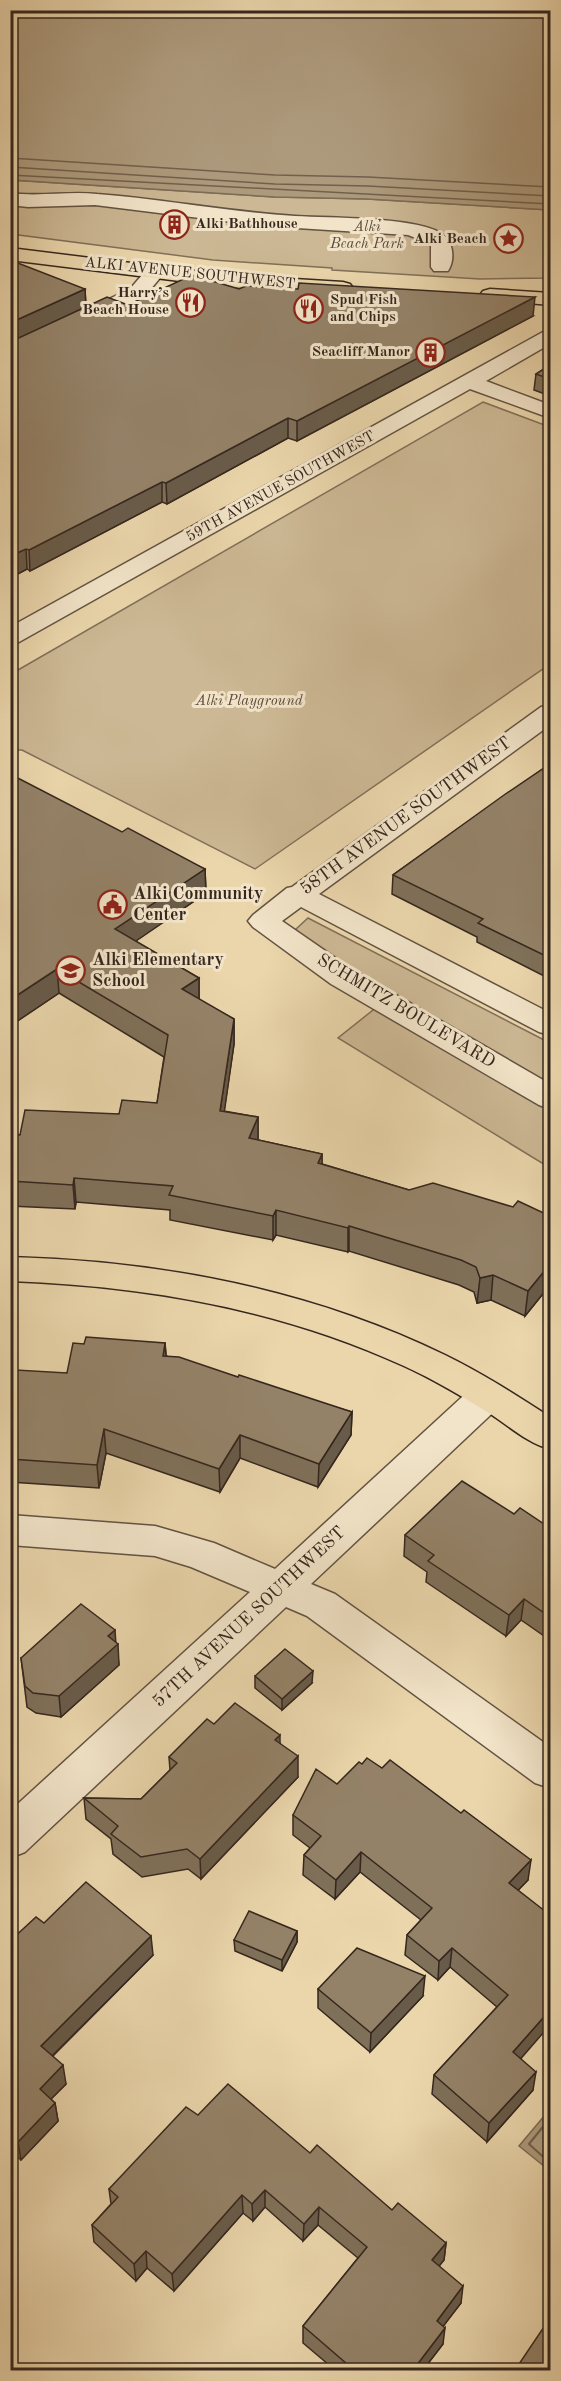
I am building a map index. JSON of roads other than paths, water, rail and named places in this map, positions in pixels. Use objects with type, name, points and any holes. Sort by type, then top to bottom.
[{"type":"main road","name":"ALKI AVENUE SOUTHWEST","points":[[10,254],[228,281],[362,289]]},
{"type":"main road","points":[[475,295],[550,298]]},
{"type":"main road","points":[[10,1269],[97,1273],[129,1277],[237,1295],[292,1309],[356,1331],[419,1358],[550,1435]]},
{"type":"street","points":[[10,199],[28,201],[95,199],[265,220],[408,228],[439,240],[444,251],[441,267]]},
{"type":"street","points":[[10,354],[137,293],[155,272]]},
{"type":"street","name":"59TH AVENUE SOUTHWEST","points":[[10,637],[550,336]]},
{"type":"street","points":[[470,382],[550,412]]},
{"type":"street","name":"58TH AVENUE SOUTHWEST","points":[[263,921],[297,894],[550,713]]},
{"type":"street","points":[[297,894],[550,1025]]},
{"type":"street","name":"SCHMITZ BOULEVARD","points":[[263,921],[342,977],[550,1098]]},
{"type":"street","name":"57TH AVENUE SOUTHWEST","points":[[10,1839],[487,1396]]},
{"type":"street","points":[[10,1530],[154,1541],[200,1554],[321,1605],[550,1770]]},
{"type":"water","points":[[11,10],[550,11],[550,210],[367,199],[275,197],[11,180]]},
{"type":"water","points":[[550,2109],[550,2171],[519,2146]]},
{"type":"place","name":"Alki Bathhouse","points":[[174,224]]},
{"type":"place","name":"Alki Beach","points":[[508,239]]},
{"type":"place","name":"Harry’s Beach House","points":[[190,302]]},
{"type":"place","name":"Spud Fish and Chips","points":[[309,309]]},
{"type":"place","name":"Seacliff Manor","points":[[431,352]]},
{"type":"place","name":"Alki Community Center","points":[[112,904]]},
{"type":"place","name":"Alki Elementary School","points":[[71,970]]},
{"type":"park label","name":"Alki Beach Park","points":[[367,236]]},
{"type":"park label","name":"Alki Playground","points":[[249,701]]}]
